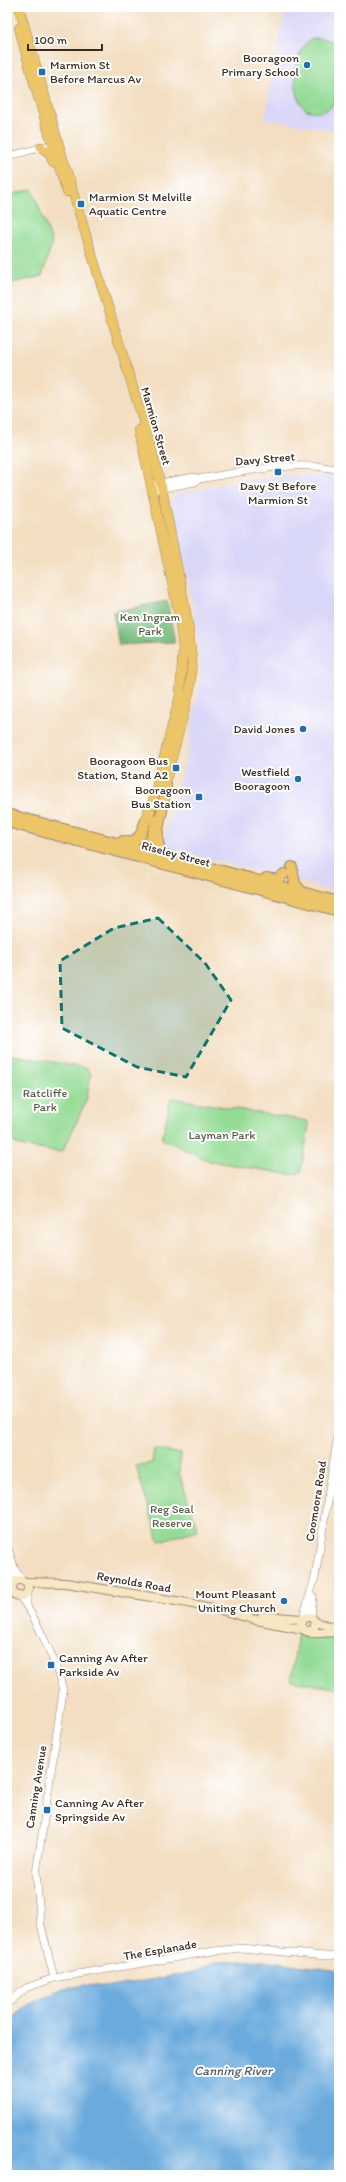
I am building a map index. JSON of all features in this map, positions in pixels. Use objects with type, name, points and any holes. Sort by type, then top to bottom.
[{"type":"highway","points":[[162,855],[157,846],[156,838],[166,796],[166,783]]},
{"type":"highway","points":[[90,836],[100,834],[130,843],[140,836],[150,809]]},
{"type":"highway","name":"Riseley Street","points":[[7,814],[90,836],[143,854],[339,911]]},
{"type":"highway","name":"Riseley Street","points":[[7,822],[143,854],[162,855],[339,902]]},
{"type":"highway","points":[[254,880],[261,877],[277,880],[288,870],[295,884],[302,892]]},
{"type":"main road","name":"Marmion Street","points":[[13,7],[55,140],[157,487],[188,623],[192,659],[189,696],[166,783],[143,854]]},
{"type":"main road","name":"Marmion Street","points":[[19,7],[55,140],[66,190],[157,487],[179,615],[183,661],[180,695],[150,809],[143,854]]},
{"type":"main road","points":[[41,147],[49,153],[66,190]]},
{"type":"main road","points":[[11,1587],[24,1581]]},
{"type":"main road","name":"Reynolds Road","points":[[24,1581],[38,1583],[66,1583],[225,1611],[273,1616],[287,1620],[308,1619],[339,1628]]},
{"type":"main road","name":"Canning Avenue","points":[[11,1587],[13,1591],[22,1593],[24,1581]]},
{"type":"main road","points":[[7,1597],[22,1593],[38,1583]]},
{"type":"main road","name":"Reynolds Road","points":[[225,1611],[312,1633],[326,1631],[339,1632]]},
{"type":"main road","points":[[308,1619],[313,1628],[305,1630],[301,1625],[308,1619]]},
{"type":"street","points":[[7,157],[41,147],[55,140]]},
{"type":"street","points":[[7,153],[55,140]]},
{"type":"street","name":"Davy Street","points":[[157,487],[194,477],[199,479],[271,468],[337,469]]},
{"type":"street","name":"Coomoora Road","points":[[308,1619],[339,1428]]},
{"type":"street","name":"Canning Avenue","points":[[7,1546],[15,1570],[24,1581]]},
{"type":"street","name":"Canning Avenue","points":[[11,1587],[15,1570]]},
{"type":"street","name":"Canning Avenue","points":[[22,1593],[56,1670],[63,1691],[36,1870],[38,1912],[54,1978]]},
{"type":"street","name":"The Esplanade","points":[[7,2004],[26,1988],[54,1978],[241,1948],[339,1956]]},
{"type":"street","name":"The Esplanade","points":[[325,1956],[339,1959]]},
{"type":"highlighted area","points":[[158,918],[205,963],[231,1000],[186,1077],[137,1067],[62,1028],[60,961],[114,928]]},
{"type":"shaded area","name":"Booragoon Primary School","points":[[285,7],[314,7],[339,11],[339,131],[265,119]]},
{"type":"shaded area","points":[[282,475],[339,475],[339,892],[168,848],[164,839],[190,741],[191,724],[201,680],[197,630],[187,576],[170,504],[176,494]]},
{"type":"green space","points":[[312,38],[332,41],[339,51],[340,75],[338,94],[330,107],[322,112],[306,110],[297,93],[295,83],[297,62],[306,44]]},
{"type":"green space","points":[[32,189],[52,242],[42,276],[7,284],[7,196]]},
{"type":"green space","name":"Ken Ingram Park","points":[[167,601],[175,642],[119,645],[113,612]]},
{"type":"green space","name":"Ratcliffe Park","points":[[7,1054],[87,1068],[91,1074],[86,1101],[63,1151],[58,1152],[20,1146],[7,1138]]},
{"type":"green space","name":"Layman Park","points":[[171,1098],[307,1121],[309,1125],[301,1172],[293,1175],[210,1161],[162,1139]]},
{"type":"green space","name":"Reg Seal Reserve","points":[[154,1449],[181,1454],[179,1473],[198,1530],[159,1541],[136,1466],[152,1463]]},
{"type":"green space","points":[[298,1632],[303,1635],[313,1637],[339,1638],[339,1689],[291,1681]]},
{"type":"water","name":"Canning River","points":[[263,1960],[339,1971],[339,2175],[7,2175],[7,2023],[32,2002],[59,1990],[84,1985],[110,1987],[194,1972],[216,1962]]},
{"type":"place","name":"Booragoon Primary School","points":[[307,65]]},
{"type":"place","name":"Marmion St Before Marcus Av","points":[[42,72]]},
{"type":"place","name":"Marmion St Melville Aquatic Centre","points":[[81,204]]},
{"type":"place","name":"Davy St Before Marmion St","points":[[278,472]]},
{"type":"place","name":"David Jones","points":[[303,729]]},
{"type":"place","name":"Booragoon Bus Station, Stand A2","points":[[176,768]]},
{"type":"place","name":"Westfield Booragoon","points":[[298,779]]},
{"type":"place","name":"Booragoon Bus Station","points":[[199,797]]},
{"type":"place","name":"Mount Pleasant Uniting Church","points":[[284,1601]]},
{"type":"place","name":"Canning Av After Parkside Av","points":[[51,1665]]},
{"type":"place","name":"Canning Av After Springside Av","points":[[47,1810]]}]
